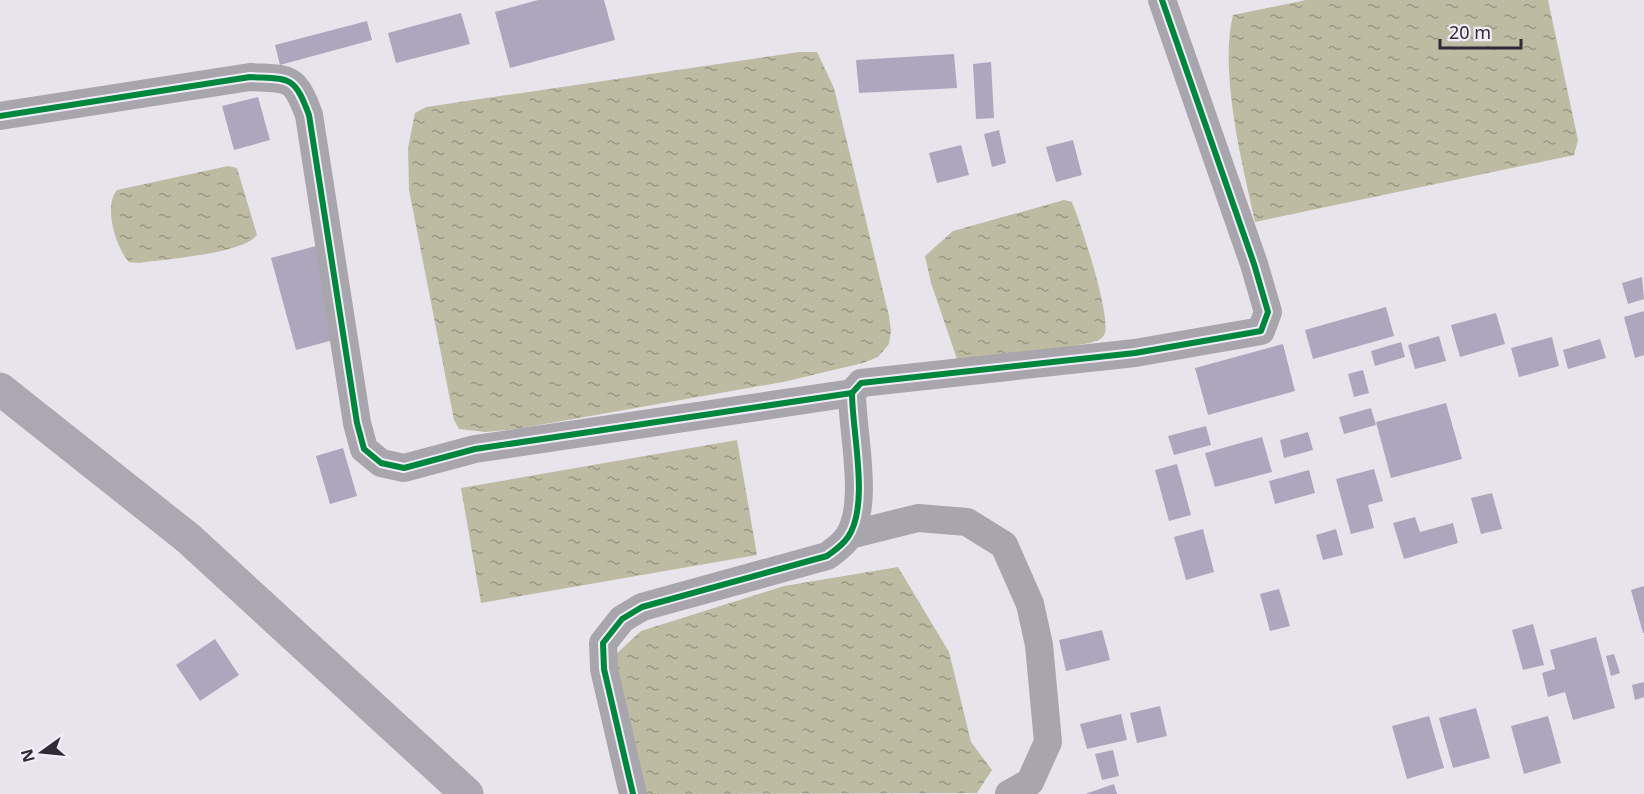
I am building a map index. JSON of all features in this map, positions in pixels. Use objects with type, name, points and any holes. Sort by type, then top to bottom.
[{"type":"main road","points":[[0,389],[188,538],[467,794]]},
{"type":"street","points":[[0,116],[250,77],[285,79],[299,89],[309,115],[357,423],[364,449],[381,463],[404,468],[475,449],[852,393],[861,383],[1135,353],[1261,331],[1268,312],[1254,264],[1162,0]]},
{"type":"street","points":[[633,794],[604,669],[603,643],[622,619],[642,607],[827,556],[841,546],[850,535],[859,478],[852,393]]},
{"type":"street","points":[[850,535],[918,518],[967,522],[1004,545],[1030,604],[1039,645],[1048,742],[1030,782],[1009,794]]},
{"type":"water","points":[[1306,0],[1548,0],[1578,140],[1574,155],[1255,222],[1230,90],[1229,38],[1233,15]]},
{"type":"water","points":[[799,52],[817,52],[834,88],[889,316],[891,331],[889,344],[878,357],[863,363],[783,382],[517,429],[485,432],[459,429],[454,420],[409,190],[408,148],[415,113],[426,107]]},
{"type":"water","points":[[228,166],[237,168],[257,235],[236,247],[220,251],[139,263],[129,262],[116,237],[111,216],[113,197],[117,190]]},
{"type":"water","points":[[1064,200],[1072,202],[1094,268],[1105,322],[1103,337],[1090,343],[991,359],[957,359],[931,283],[925,256],[953,231]]},
{"type":"water","points":[[737,440],[757,555],[481,603],[461,488]]},
{"type":"water","points":[[898,567],[949,652],[971,742],[992,770],[977,793],[647,794],[615,655],[641,631],[784,586]]},
{"type":"building","points":[[538,0],[604,0],[615,40],[510,68],[495,12]]},
{"type":"building","points":[[461,13],[470,44],[396,63],[388,33]]},
{"type":"building","points":[[367,21],[372,40],[280,65],[275,45]]},
{"type":"building","points":[[954,54],[957,88],[859,93],[856,60]]},
{"type":"building","points":[[991,62],[994,118],[976,119],[973,64]]},
{"type":"building","points":[[258,97],[270,140],[234,150],[222,106]]},
{"type":"building","points":[[999,130],[1006,163],[992,167],[984,134]]},
{"type":"building","points":[[1073,140],[1082,175],[1056,182],[1046,147]]},
{"type":"building","points":[[961,145],[969,175],[937,183],[929,153]]},
{"type":"building","points":[[316,246],[341,338],[296,350],[271,258]]},
{"type":"building","points":[[1642,277],[1644,299],[1628,304],[1622,283]]},
{"type":"building","points":[[1386,307],[1394,336],[1313,359],[1305,330]]},
{"type":"building","points":[[1644,311],[1644,355],[1635,358],[1624,317]]},
{"type":"building","points":[[1496,313],[1505,344],[1460,357],[1451,325]]},
{"type":"building","points":[[1439,336],[1446,361],[1415,369],[1408,345]]},
{"type":"building","points":[[1552,337],[1559,366],[1519,377],[1511,348]]},
{"type":"building","points":[[1600,339],[1606,358],[1568,369],[1563,350]]},
{"type":"building","points":[[1401,342],[1405,357],[1375,366],[1371,351]]},
{"type":"building","points":[[1283,344],[1295,391],[1208,415],[1195,368]]},
{"type":"building","points":[[1363,370],[1369,393],[1354,397],[1348,374]]},
{"type":"building","points":[[1446,403],[1462,459],[1391,478],[1376,422]]},
{"type":"building","points":[[1371,408],[1376,425],[1344,434],[1339,417]]},
{"type":"building","points":[[1206,426],[1211,445],[1174,455],[1168,436]]},
{"type":"building","points":[[1308,432],[1313,450],[1284,458],[1280,440]]},
{"type":"building","points":[[1262,437],[1272,472],[1215,487],[1205,453]]},
{"type":"building","points":[[343,448],[357,496],[330,504],[316,456]]},
{"type":"building","points":[[1177,464],[1191,515],[1169,521],[1155,470]]},
{"type":"building","points":[[1374,469],[1383,501],[1368,505],[1374,528],[1351,534],[1336,479]]},
{"type":"building","points":[[1309,470],[1315,493],[1275,504],[1269,481]]},
{"type":"building","points":[[1492,493],[1502,529],[1481,534],[1471,498]]},
{"type":"building","points":[[1415,517],[1420,532],[1453,523],[1458,543],[1404,559],[1393,523]]},
{"type":"building","points":[[1203,529],[1214,572],[1186,580],[1174,537]]},
{"type":"building","points":[[1336,529],[1343,555],[1323,560],[1316,535]]},
{"type":"building","points":[[1644,586],[1644,633],[1643,633],[1631,590]]},
{"type":"building","points":[[1279,589],[1290,626],[1270,631],[1260,594]]},
{"type":"building","points":[[1533,624],[1544,665],[1523,670],[1512,630]]},
{"type":"building","points":[[1102,630],[1110,660],[1066,671],[1059,640]]},
{"type":"building","points":[[1596,637],[1615,708],[1573,720],[1565,692],[1548,697],[1542,673],[1555,669],[1550,650]]},
{"type":"building","points":[[215,639],[239,675],[200,701],[176,665]]},
{"type":"building","points":[[1614,654],[1620,673],[1611,676],[1606,656]]},
{"type":"building","points":[[1644,682],[1644,697],[1635,700],[1632,685]]},
{"type":"building","points":[[1160,706],[1167,736],[1137,743],[1130,713]]},
{"type":"building","points":[[1476,708],[1490,758],[1453,768],[1439,718]]},
{"type":"building","points":[[1121,714],[1127,740],[1087,749],[1080,724]]},
{"type":"building","points":[[1429,716],[1444,768],[1407,779],[1392,726]]},
{"type":"building","points":[[1548,716],[1561,763],[1524,774],[1511,726]]},
{"type":"building","points":[[1113,750],[1119,776],[1102,780],[1095,754]]},
{"type":"building","points":[[1114,784],[1117,794],[1085,794]]},
{"type":"cycle path","points":[[633,794],[604,669],[603,643],[622,619],[642,607],[827,556],[843,543],[854,523],[858,506],[858,468],[852,393],[861,383],[1135,353],[1261,331],[1268,312],[1254,264],[1162,0]]},
{"type":"cycle path","points":[[0,116],[250,77],[282,79],[294,86],[309,115],[357,423],[364,449],[381,463],[404,468],[475,449],[852,393]]}]
